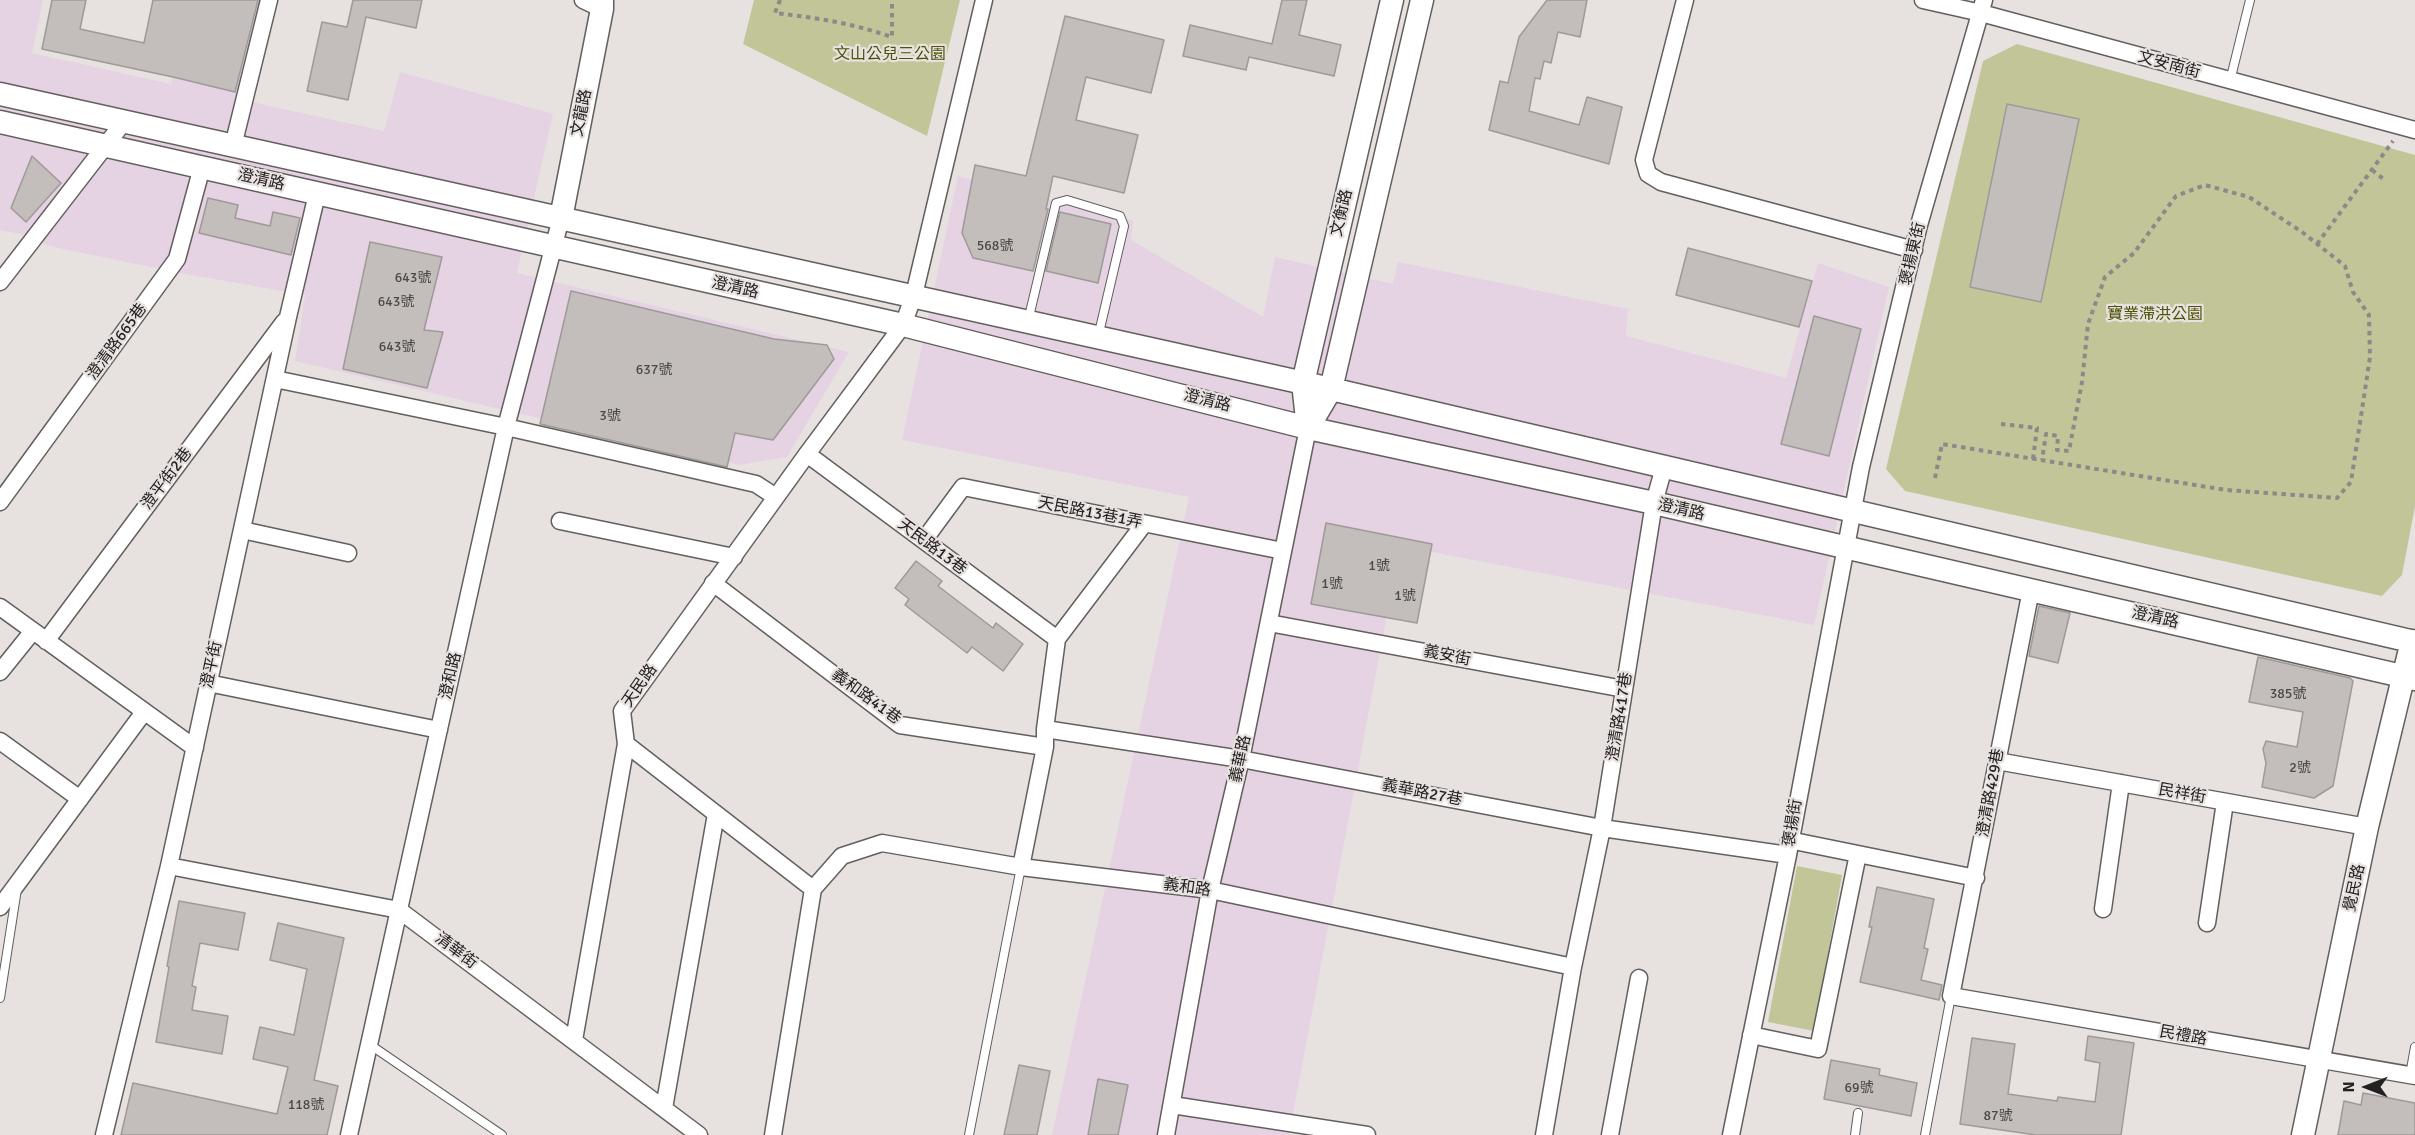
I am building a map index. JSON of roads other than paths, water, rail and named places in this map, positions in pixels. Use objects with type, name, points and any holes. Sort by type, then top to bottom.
[{"type":"main road","name":"文衡路","points":[[1308,428],[1303,383],[1392,0]]},
{"type":"main road","name":"文衡路","points":[[1331,389],[1422,0]]},
{"type":"main road","name":"文龍路","points":[[561,218],[599,2]]},
{"type":"main road","name":"澄清路","points":[[0,94],[1331,389],[2413,639]]},
{"type":"main road","name":"澄清路","points":[[0,122],[903,325],[1308,428],[1654,503],[2410,678]]},
{"type":"main road","name":"義華路","points":[[1308,428],[1331,389]]},
{"type":"main road","name":"覺民路","points":[[2303,1135],[2367,827],[2410,678],[2413,639]]},
{"type":"street","points":[[233,146],[269,0]]},
{"type":"street","name":"天民路","points":[[574,1040],[626,744],[622,711],[903,325],[914,295],[984,0]]},
{"type":"street","points":[[1685,0],[1644,160],[1648,174],[1661,182],[1914,250]]},
{"type":"street","name":"文安南街","points":[[1923,0],[1982,6],[2229,82],[2415,130]]},
{"type":"street","name":"褒揚東街","points":[[1852,510],[1919,225],[1982,6]]},
{"type":"street","points":[[0,282],[123,123]]},
{"type":"street","name":"澄清路665巷","points":[[0,502],[177,259],[202,166]]},
{"type":"street","name":"澄平街","points":[[104,1135],[169,866],[274,379],[317,194]]},
{"type":"street","name":"澄和路","points":[[349,1135],[506,427],[561,218]]},
{"type":"street","name":"澄平街2巷","points":[[0,672],[40,636],[288,317]]},
{"type":"street","points":[[274,379],[506,427],[756,484],[776,497]]},
{"type":"street","name":"義華路","points":[[1166,1135],[1210,890],[1241,759],[1308,428]]},
{"type":"street","name":"天民路13巷","points":[[807,454],[1057,639]]},
{"type":"street","name":"澄清路417巷","points":[[1544,1135],[1573,967],[1602,828],[1654,503],[1664,467]]},
{"type":"street","name":"天民路13巷1弄","points":[[924,540],[963,488],[1283,551]]},
{"type":"street","name":"褒揚街","points":[[1731,1135],[1789,848],[1852,510]]},
{"type":"street","points":[[560,521],[734,557]]},
{"type":"street","points":[[1021,867],[1045,747],[1045,729],[1057,639],[1144,524]]},
{"type":"street","points":[[242,530],[348,553]]},
{"type":"street","name":"義和路41巷","points":[[713,583],[900,725],[1045,747]]},
{"type":"street","name":"澄清路429巷","points":[[1951,996],[2031,590]]},
{"type":"street","points":[[0,607],[195,748]]},
{"type":"street","name":"義安街","points":[[1269,622],[1624,689]]},
{"type":"street","points":[[208,683],[439,730]]},
{"type":"street","points":[[0,907],[144,712]]},
{"type":"street","name":"義華路27巷","points":[[1045,729],[1241,759],[1602,828],[1858,854],[1976,878]]},
{"type":"street","points":[[0,741],[80,800]]},
{"type":"street","points":[[626,744],[813,889],[773,1135]]},
{"type":"street","name":"民祥街","points":[[1997,761],[2367,827]]},
{"type":"street","points":[[2103,909],[2121,783]]},
{"type":"street","points":[[2207,923],[2225,802]]},
{"type":"street","points":[[664,1108],[716,814]]},
{"type":"street","name":"義和路","points":[[813,889],[842,856],[882,843],[1021,867],[1210,890],[1573,967]]},
{"type":"street","points":[[1751,1035],[1818,1049],[1858,854]]},
{"type":"street","name":"清華街","points":[[169,866],[399,909],[699,1135]]},
{"type":"street","points":[[1610,1135],[1639,978]]},
{"type":"street","name":"民禮路","points":[[1951,996],[2413,1076]]},
{"type":"street","points":[[1172,1105],[1367,1135]]},
{"type":"lane","points":[[2229,82],[2250,0]]},
{"type":"lane","points":[[1028,321],[1056,203],[1067,200],[1120,216],[1124,226],[1098,337]]},
{"type":"lane","points":[[969,1135],[1021,867]]},
{"type":"lane","points":[[0,998],[18,883]]},
{"type":"lane","points":[[1925,1135],[1951,996]]},
{"type":"lane","points":[[369,1044],[502,1135]]},
{"type":"lane","points":[[2413,1076],[2415,1047]]},
{"type":"lane","points":[[1855,1135],[1858,1113]]},
{"type":"park label","name":"文山公兒三公園","points":[[890,55]]},
{"type":"park label","name":"寶業滯洪公園","points":[[2155,315]]}]
